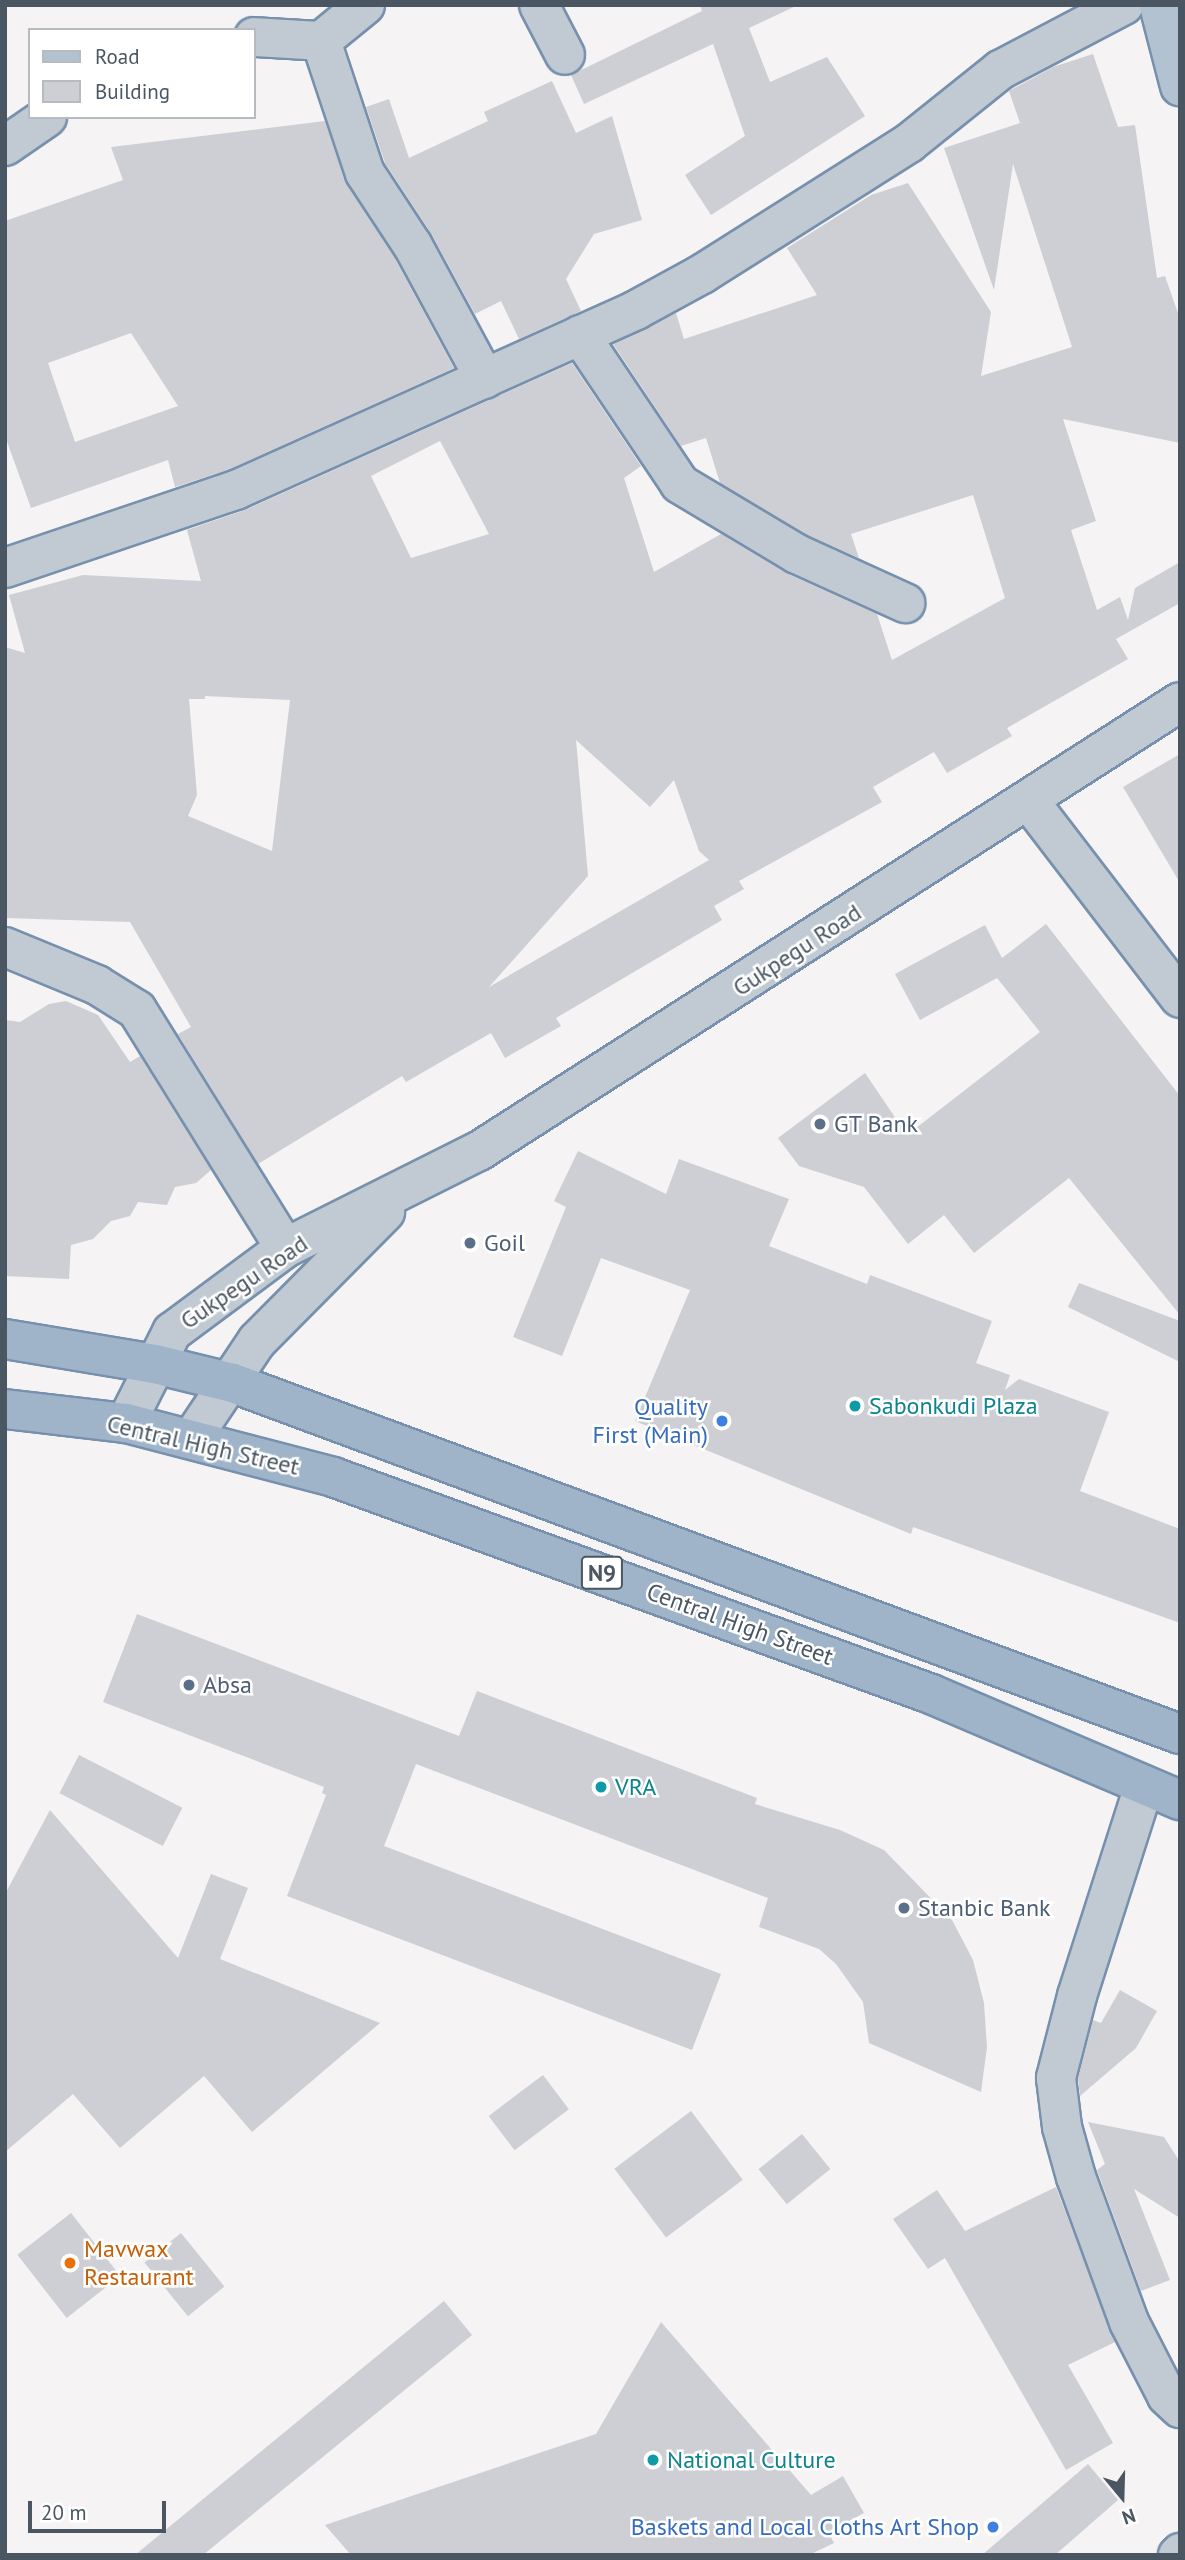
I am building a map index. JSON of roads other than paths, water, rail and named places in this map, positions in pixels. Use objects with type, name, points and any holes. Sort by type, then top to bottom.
[{"type":"highway","name":"Central High Street","points":[[5,1339],[155,1364],[233,1383],[1180,1734]]},
{"type":"highway","name":"Central High Street","points":[[5,1409],[126,1423],[192,1438],[333,1477],[931,1694],[1180,1800]]},
{"type":"main road","points":[[1158,5],[1180,86]]},
{"type":"street","points":[[256,37],[321,41],[365,5]]},
{"type":"street","points":[[539,5],[565,54]]},
{"type":"street","points":[[5,568],[236,490],[580,335],[702,274],[909,143],[1000,70],[1124,5]]},
{"type":"street","points":[[321,41],[365,173],[413,246],[485,379]]},
{"type":"street","points":[[5,146],[44,119]]},
{"type":"street","points":[[580,335],[680,484],[797,554],[905,603]]},
{"type":"street","name":"Gukpegu Road","points":[[126,1423],[172,1332],[285,1248],[409,1189],[594,1080],[1180,702]]},
{"type":"street","points":[[1029,801],[1180,998]]},
{"type":"street","points":[[5,947],[97,985],[137,1010],[285,1248]]},
{"type":"street","name":"Gukpegu Road","points":[[192,1438],[233,1383],[257,1341],[279,1316],[409,1189]]},
{"type":"street","points":[[1144,1786],[1077,1996],[1056,2078],[1062,2127],[1076,2176],[1129,2322],[1167,2396],[1180,2408]]},
{"type":"place","name":"GT Bank","points":[[820,1124]]},
{"type":"place","name":"Goil","points":[[470,1243]]},
{"type":"place","name":"Sabonkudi Plaza","points":[[855,1406]]},
{"type":"place","name":"Quality First (Main)","points":[[722,1421]]},
{"type":"place","name":"Absa","points":[[189,1685]]},
{"type":"place","name":"VRA","points":[[601,1787]]},
{"type":"place","name":"Stanbic Bank","points":[[904,1908]]},
{"type":"place","name":"Mavwax Restaurant","points":[[70,2263]]},
{"type":"place","name":"National Culture","points":[[653,2460]]},
{"type":"place","name":"Baskets and Local Cloths Art Shop","points":[[993,2527]]}]
